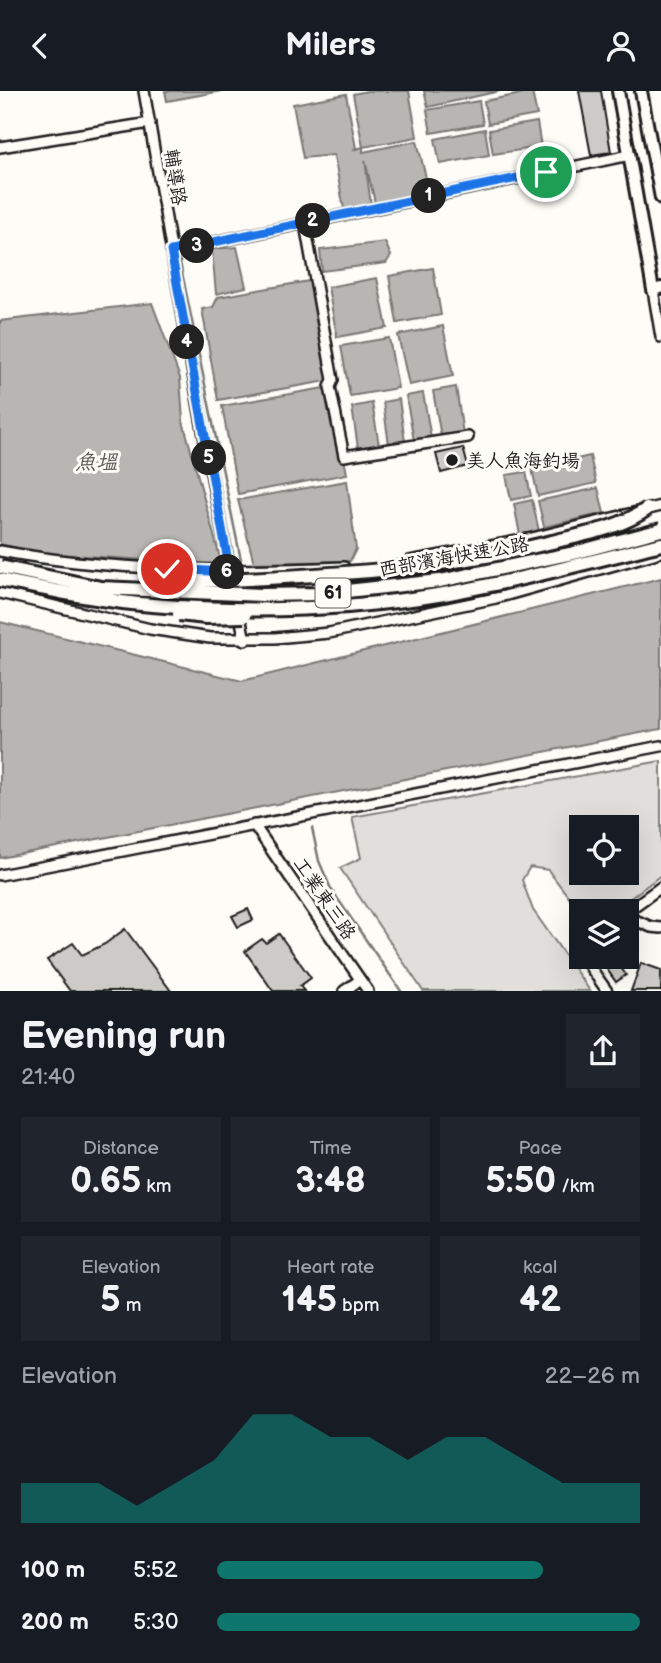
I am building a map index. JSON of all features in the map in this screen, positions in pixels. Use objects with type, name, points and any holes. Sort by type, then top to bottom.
[{"type":"highway","points":[[157,591],[186,582],[358,573],[440,565],[574,537],[631,520],[648,509]]},
{"type":"highway","name":"西部濱海快速公路","points":[[0,567],[100,588],[262,595],[319,594],[383,588],[491,571],[661,530]]},
{"type":"highway","points":[[0,580],[100,599],[152,605],[176,613],[206,617],[320,614],[443,600],[536,581],[624,556],[660,549]]},
{"type":"main road","points":[[618,91],[656,272],[657,289]]},
{"type":"main road","points":[[641,91],[661,198]]},
{"type":"street","name":"輔導路","points":[[144,91],[230,572],[245,640]]},
{"type":"street","points":[[0,146],[150,123]]},
{"type":"street","points":[[171,251],[630,155]]},
{"type":"street","points":[[305,223],[333,380],[330,387],[344,456],[468,437]]},
{"type":"street","points":[[657,289],[661,337]]},
{"type":"street","points":[[0,551],[104,566],[230,572],[383,566],[528,539],[661,506]]},
{"type":"street","points":[[0,593],[150,629],[245,640],[329,633],[496,598],[660,549]]},
{"type":"street","points":[[0,875],[661,746]]},
{"type":"street","name":"工業東三路","points":[[254,825],[368,991]]},
{"type":"street","points":[[639,904],[660,889]]},
{"type":"street","points":[[639,921],[651,927],[661,927]]},
{"type":"street","points":[[592,969],[607,991]]},
{"type":"street","points":[[344,991],[360,980]]},
{"type":"shaded area","points":[[661,761],[661,875],[629,899],[570,899],[548,870],[530,867],[522,880],[533,910],[569,961],[569,969],[575,969],[590,991],[423,991],[340,868],[361,858],[352,817]]},
{"type":"water","points":[[165,91],[222,91],[167,101]]},
{"type":"water","points":[[367,91],[409,91],[417,137],[363,147],[353,94]]},
{"type":"water","points":[[424,91],[500,91],[428,107]]},
{"type":"water","points":[[532,92],[537,115],[488,124],[484,101]]},
{"type":"water","points":[[346,94],[356,148],[353,150],[363,147],[363,152],[417,141],[430,194],[376,207],[365,160],[371,205],[344,209],[334,155],[303,158],[293,104]]},
{"type":"water","points":[[479,101],[483,124],[431,133],[427,110]]},
{"type":"water","points":[[537,122],[541,147],[493,154],[489,130]]},
{"type":"water","points":[[485,129],[489,155],[440,164],[435,139]]},
{"type":"water","points":[[385,242],[391,256],[386,263],[322,271],[320,250]]},
{"type":"water","points":[[237,247],[246,287],[216,294],[212,249]]},
{"type":"water","points":[[433,268],[441,315],[397,323],[389,276]]},
{"type":"water","points":[[377,278],[387,328],[337,337],[328,287]]},
{"type":"water","points":[[315,280],[333,380],[218,400],[202,309],[213,307],[218,297]]},
{"type":"water","name":"魚塭","points":[[152,303],[180,378],[183,421],[222,565],[40,553],[0,544],[0,321]]},
{"type":"water","points":[[443,326],[453,376],[409,385],[398,335]]},
{"type":"water","points":[[389,338],[398,388],[350,396],[341,346]]},
{"type":"water","points":[[330,387],[347,474],[238,494],[222,406]]},
{"type":"water","points":[[456,387],[463,434],[441,437],[433,391]]},
{"type":"water","points":[[423,393],[431,438],[414,441],[406,396]]},
{"type":"water","points":[[399,399],[405,442],[389,445],[383,402]]},
{"type":"water","points":[[372,403],[379,445],[358,448],[352,407]]},
{"type":"water","points":[[590,456],[596,483],[538,496],[532,469]]},
{"type":"water","points":[[526,472],[531,496],[511,500],[506,475]]},
{"type":"water","points":[[347,481],[356,549],[350,561],[254,563],[238,500]]},
{"type":"water","points":[[598,488],[604,513],[544,527],[538,501]]},
{"type":"water","points":[[532,500],[539,531],[520,535],[514,504]]},
{"type":"water","points":[[661,578],[661,729],[0,858],[0,622],[242,681]]},
{"type":"building","points":[[579,91],[601,91],[611,152],[591,155]]},
{"type":"building","name":"美人魚海釣場","points":[[463,448],[468,466],[441,473],[436,454]]},
{"type":"building","points":[[248,909],[253,920],[238,927],[232,916]]},
{"type":"building","points":[[125,929],[171,991],[70,991],[47,960],[73,943],[82,955],[105,944]]},
{"type":"building","points":[[279,934],[311,978],[300,986],[304,991],[273,991],[245,951],[262,939],[266,943]]},
{"type":"building","points":[[641,963],[661,970],[661,991],[631,991]]},
{"type":"building","points":[[607,969],[622,969],[626,975],[616,982]]},
{"type":"waterway","points":[[179,258],[241,560]]},
{"type":"waterway","points":[[458,583],[490,579]]},
{"type":"waterway","points":[[336,598],[399,591]]},
{"type":"waterway","points":[[312,828],[319,861],[331,889],[401,991]]},
{"type":"place","name":"美人魚海釣場","points":[[452,460]]},
{"type":"route","points":[[167,569],[230,572],[171,251],[546,172]]}]
